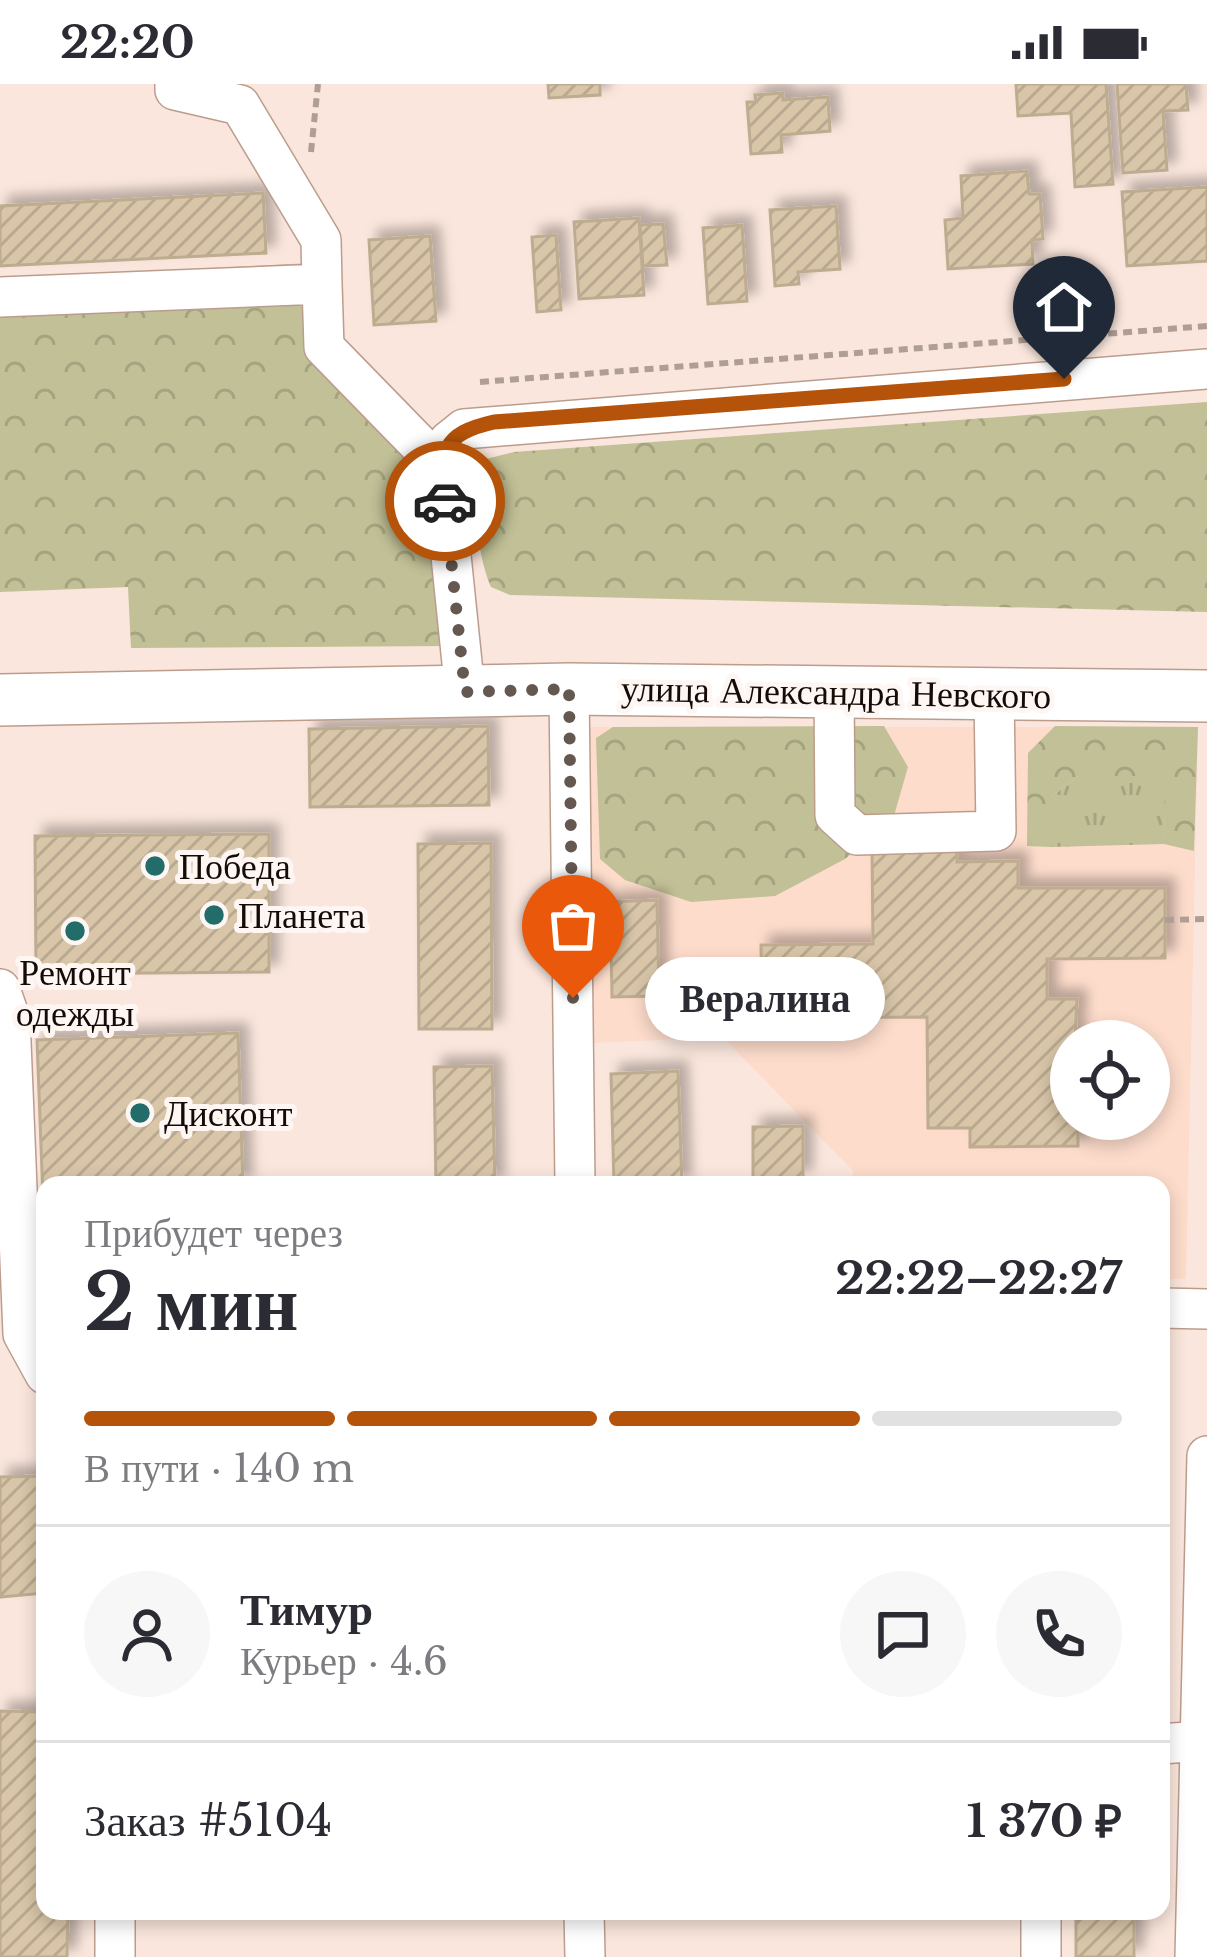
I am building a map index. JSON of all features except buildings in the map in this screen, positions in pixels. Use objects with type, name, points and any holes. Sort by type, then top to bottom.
[{"type":"main road","name":"улица Александра Невского","points":[[0,700],[569,689],[1207,696]]},
{"type":"street","points":[[175,84],[176,90],[240,105],[321,240],[323,347],[442,468]]},
{"type":"street","points":[[0,297],[322,284]]},
{"type":"street","points":[[465,692],[442,468],[449,441],[464,429],[494,422],[1207,369]]},
{"type":"street","points":[[569,689],[575,1176]]},
{"type":"street","points":[[834,689],[835,815],[857,835],[996,831],[994,693]]},
{"type":"street","points":[[0,989],[10,1018],[9,1228],[23,1334],[36,1358]]},
{"type":"street","points":[[1170,1308],[1207,1309]]},
{"type":"street","points":[[1195,1957],[1180,1742],[1207,1456]]},
{"type":"street","points":[[115,1920],[115,1957]]},
{"type":"street","points":[[584,1920],[585,1957]]},
{"type":"street","points":[[1041,1920],[1041,1957]]},
{"type":"path","points":[[479,382],[1207,326]]},
{"type":"path","points":[[1165,920],[1205,920]]},
{"type":"shaded area","points":[[588,727],[1198,727],[1186,1279],[1170,1279],[1170,1176],[853,1176],[723,1037],[593,1043]]},
{"type":"green space","points":[[311,263],[310,299],[429,477],[448,646],[131,648],[128,587],[0,592],[0,279]]},
{"type":"green space","points":[[1207,402],[1207,612],[510,595],[491,587],[482,558],[476,504],[481,472],[486,459],[514,452]]},
{"type":"green space","points":[[884,726],[908,767],[893,819],[845,859],[775,896],[691,902],[625,880],[600,859],[596,738],[613,727]]},
{"type":"green space","points":[[1055,726],[1198,727],[1194,851],[1164,844],[1165,776],[1078,776],[1051,797],[1051,847],[1027,846],[1028,753]]},
{"type":"green space","points":[[1078,776],[1166,776],[1164,844],[1051,847],[1051,797]]},
{"type":"way so far","points":[[445,501],[465,692],[569,689],[573,998]]},
{"type":"place","name":"Победа","points":[[155,866]]},
{"type":"place","name":"Планета","points":[[214,915]]},
{"type":"place","name":"Ремонт одежды","points":[[75,931]]},
{"type":"place","name":"Вералина","points":[[573,998]]},
{"type":"place","name":"Дисконт","points":[[140,1113]]},
{"type":"route","points":[[445,501],[442,468],[449,441],[464,429],[494,422],[1064,379]]}]
